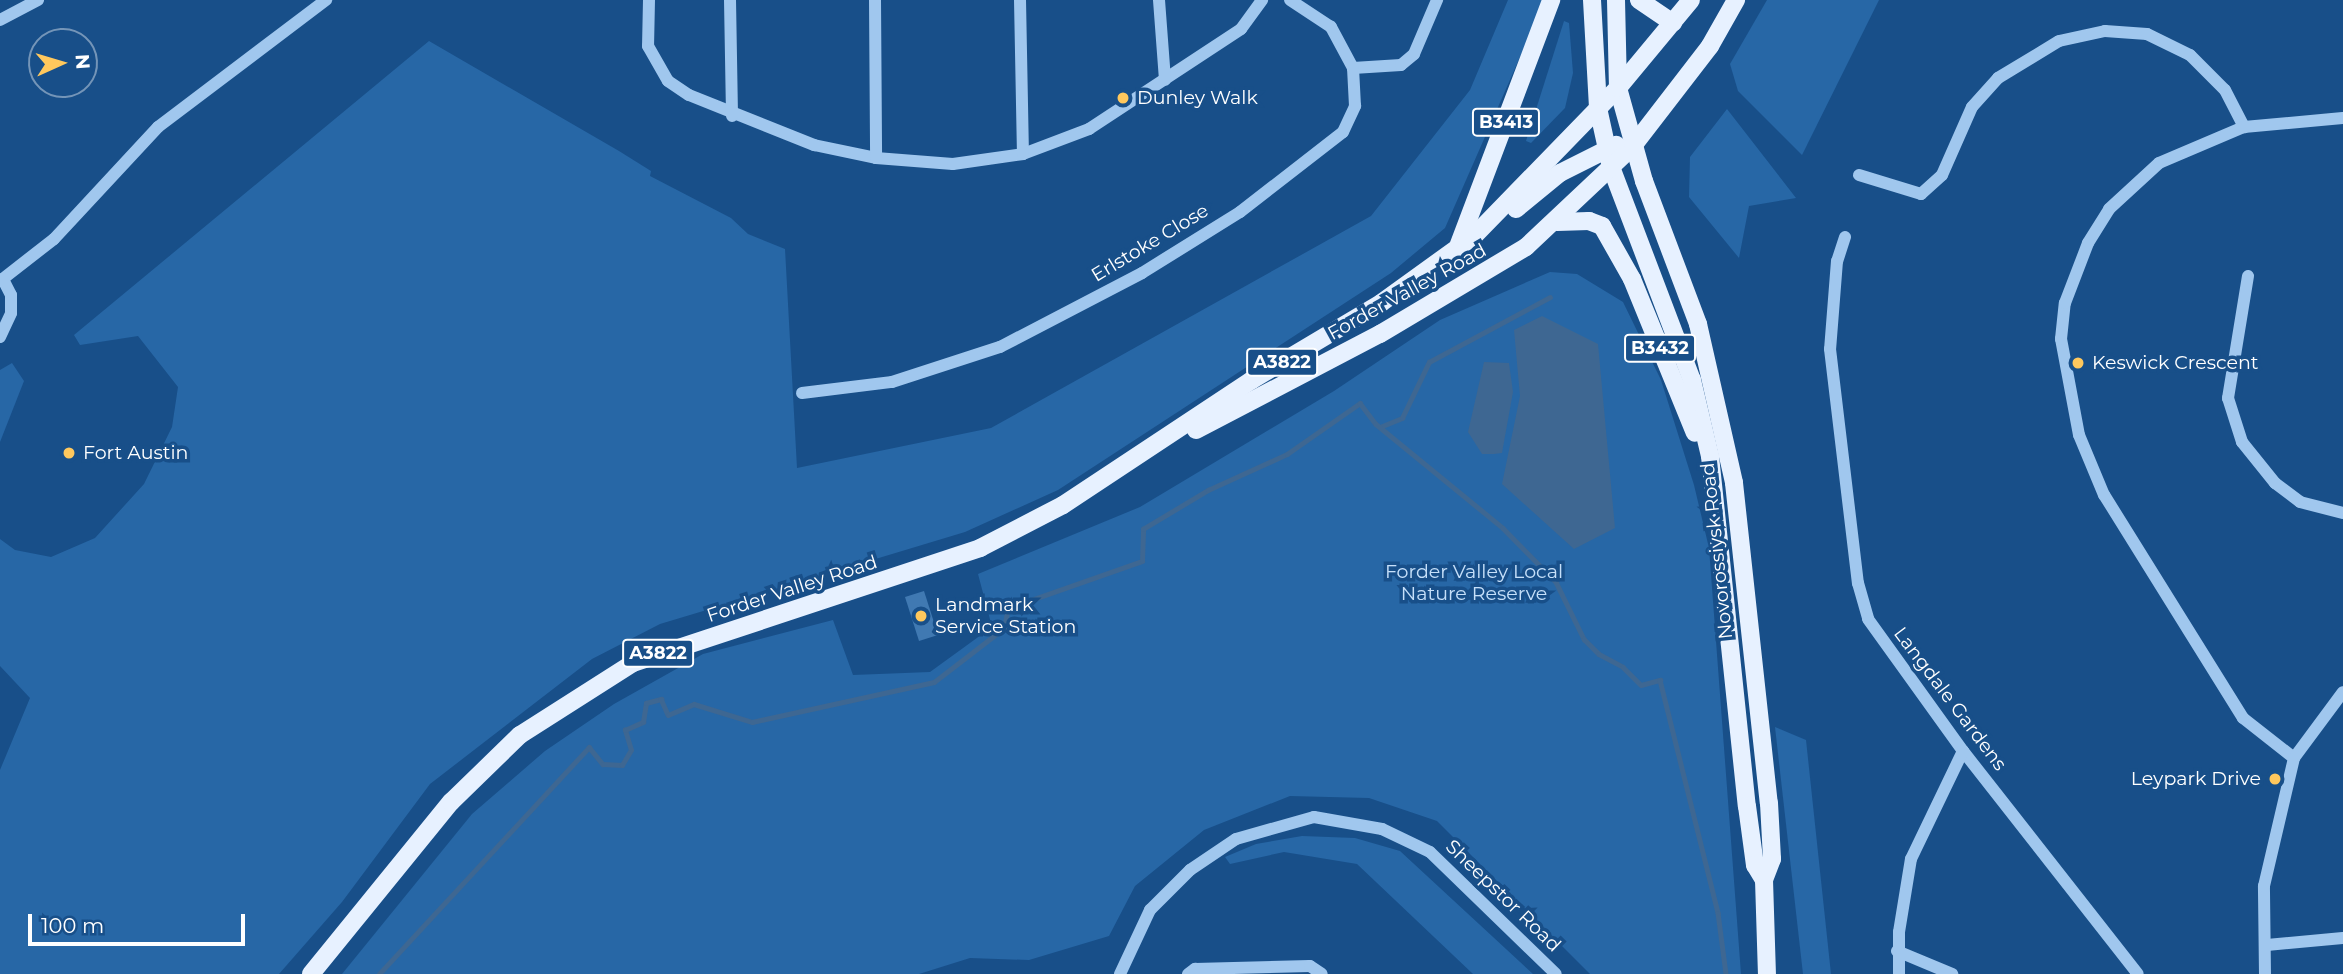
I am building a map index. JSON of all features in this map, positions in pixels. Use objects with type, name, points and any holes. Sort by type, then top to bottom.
[{"type":"main road","name":"B3413","points":[[1467,240],[1551,0]]},
{"type":"main road","points":[[1592,0],[1591,27],[1598,108]]},
{"type":"main road","points":[[1616,0],[1618,88]]},
{"type":"main road","points":[[1639,0],[1673,23]]},
{"type":"main road","name":"A3822","points":[[1673,23],[1691,0]]},
{"type":"main road","name":"A3822","points":[[1633,146],[1710,46],[1736,0]]},
{"type":"main road","name":"Forder Valley Road","points":[[1104,480],[1252,380],[1381,303],[1467,240],[1618,88],[1673,23]]},
{"type":"main road","name":"Novorossiysk Road","points":[[1618,88],[1633,146],[1698,324],[1734,483],[1769,803],[1772,859],[1763,880],[1767,974]]},
{"type":"main road","name":"Novorossiysk Road","points":[[1598,108],[1611,167],[1692,380],[1710,456],[1747,806],[1755,865],[1763,880]]},
{"type":"main road","name":"Forder Valley Road","points":[[311,974],[492,758],[633,663],[980,548],[1458,290],[1557,222],[1633,146]]},
{"type":"main road","points":[[1467,240],[1496,228],[1560,173],[1607,147],[1633,146]]},
{"type":"main road","name":"B3432","points":[[1557,222],[1589,221],[1602,226],[1632,279],[1698,441],[1710,456]]},
{"type":"street","points":[[0,20],[38,0]]},
{"type":"street","points":[[0,337],[11,313],[12,295],[2,280],[54,239],[158,127],[326,0]]},
{"type":"street","points":[[649,0],[648,46],[668,81],[732,116],[814,145],[876,158],[953,164],[1023,155],[1089,129],[1241,29],[1262,0]]},
{"type":"street","points":[[730,0],[732,116]]},
{"type":"street","points":[[875,0],[876,158]]},
{"type":"street","points":[[1020,0],[1023,155]]},
{"type":"street","points":[[1159,0],[1165,80]]},
{"type":"street","name":"Erlstoke Close","points":[[802,393],[892,382],[945,367],[1011,342],[1142,273],[1240,212],[1343,132],[1354,106],[1353,68],[1331,27],[1290,0]]},
{"type":"street","points":[[1353,68],[1401,65],[1414,54],[1437,0]]},
{"type":"street","points":[[1859,175],[1922,194],[1942,175],[1972,107],[1997,78],[2059,41],[2105,31],[2147,34],[2190,55],[2225,90],[2244,127]]},
{"type":"street","points":[[2294,758],[2243,718],[2104,495],[2079,435],[2061,339],[2074,273],[2109,209],[2159,163],[2244,127],[2343,118]]},
{"type":"street","name":"Langdale Gardens","points":[[1845,237],[1837,261],[1829,334],[1858,583],[1881,643],[2138,974]]},
{"type":"street","points":[[2248,276],[2228,398],[2242,442],[2275,483],[2300,502],[2343,513]]},
{"type":"street","points":[[2265,974],[2267,945],[2264,886],[2294,758],[2343,692]]},
{"type":"street","points":[[1899,974],[1897,951],[1911,859],[1963,751]]},
{"type":"street","name":"Sheepstor Road","points":[[1120,974],[1150,910],[1189,870],[1236,839],[1314,817],[1382,830],[1430,852],[1556,974]]},
{"type":"street","points":[[2267,945],[2343,938]]},
{"type":"street","points":[[1897,951],[1952,974]]},
{"type":"street","points":[[1188,974],[1195,969],[1310,966],[1322,974]]},
{"type":"green space","points":[[1508,0],[1545,0],[1445,228],[1391,273],[1058,490],[965,532],[660,624],[592,659],[430,784],[342,902],[279,974],[0,974],[0,770],[30,698],[0,666],[0,539],[15,550],[51,557],[95,538],[144,484],[172,427],[178,387],[138,336],[80,345],[74,335],[429,41],[619,151],[651,171],[650,176],[731,218],[748,234],[785,249],[797,468],[991,428],[1371,216],[1470,90]]},
{"type":"green space","points":[[1767,0],[1879,0],[1802,155],[1738,91],[1730,64]]},
{"type":"green space","points":[[1564,21],[1569,23],[1573,73],[1565,108],[1531,143],[1526,141]]},
{"type":"green space","points":[[1727,109],[1796,198],[1749,206],[1739,258],[1689,197],[1690,157]]},
{"type":"green space","name":"Forder Valley Local Nature Reserve","points":[[1550,272],[1577,274],[1623,302],[1661,380],[1694,485],[1709,548],[1741,974],[1590,974],[1437,821],[1369,798],[1290,796],[1204,830],[1135,886],[1109,936],[1029,960],[970,958],[919,974],[342,974],[472,814],[545,751],[614,704],[703,654],[833,620],[853,675],[930,672],[992,627],[978,574],[1140,507],[1334,391],[1440,320]]},
{"type":"green space","points":[[12,363],[24,381],[0,442],[0,370]]},
{"type":"green space","points":[[1775,727],[1806,740],[1831,974],[1803,974]]},
{"type":"green space","points":[[1302,836],[1355,838],[1400,851],[1533,974],[1473,974],[1357,864],[1284,852],[1230,864],[1225,857],[1256,844]]},
{"type":"shaded area","points":[[1542,316],[1598,344],[1615,528],[1574,549],[1502,484],[1520,396],[1514,330]]},
{"type":"shaded area","points":[[1484,362],[1509,363],[1513,392],[1502,453],[1482,454],[1468,432]]},
{"type":"building","name":"Landmark Service Station","points":[[924,591],[938,635],[919,641],[905,597]]},
{"type":"waterway","points":[[1380,427],[1402,418],[1429,362],[1550,297]]},
{"type":"waterway","points":[[379,974],[589,747],[603,764],[622,765],[631,750],[625,730],[643,722],[646,703],[661,699],[668,715],[694,704],[752,722],[934,682],[1004,628],[1008,608],[1142,561],[1143,529],[1208,490],[1287,454],[1360,403],[1376,424],[1503,528],[1556,582],[1584,639],[1599,654],[1623,667],[1641,685],[1660,680],[1718,913],[1726,974]]},
{"type":"place","name":"Dunley Walk","points":[[1123,98]]},
{"type":"place","name":"Keswick Crescent","points":[[2078,363]]},
{"type":"place","name":"Fort Austin","points":[[69,453]]},
{"type":"place","name":"Landmark Service Station","points":[[921,616]]},
{"type":"place","name":"Leypark Drive","points":[[2275,779]]}]
